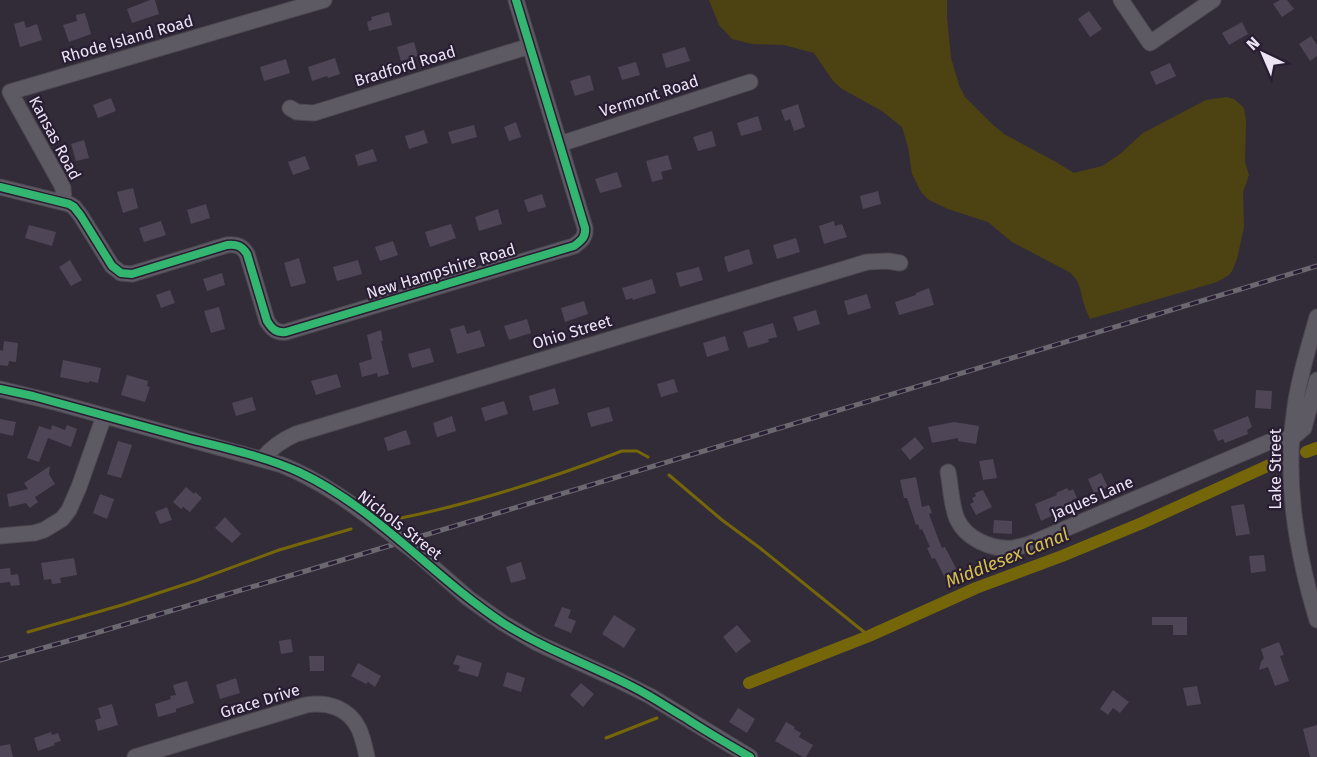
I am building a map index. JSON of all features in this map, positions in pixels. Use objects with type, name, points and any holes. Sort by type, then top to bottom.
[{"type":"street","name":"Rhode Island Road","points":[[10,92],[324,0]]},
{"type":"street","name":"New Hampshire Road","points":[[64,202],[77,211],[112,266],[121,273],[132,274],[228,245],[239,245],[247,254],[267,321],[275,331],[286,332],[574,246],[583,238],[585,228],[516,0]]},
{"type":"street","points":[[1121,0],[1150,43],[1214,0]]},
{"type":"street","name":"Bradford Road","points":[[290,108],[297,112],[314,112],[530,46]]},
{"type":"street","name":"Vermont Road","points":[[560,144],[750,82]]},
{"type":"street","name":"Kansas Road","points":[[10,92],[63,188],[64,202]]},
{"type":"street","points":[[0,187],[64,202]]},
{"type":"street","name":"Ohio Street","points":[[262,459],[278,443],[296,435],[867,262],[900,263]]},
{"type":"street","name":"Lake Street","points":[[1317,317],[1299,387],[1292,438],[1292,502],[1296,534],[1303,572],[1317,620]]},
{"type":"street","points":[[1292,438],[1304,428],[1317,380]]},
{"type":"street","name":"Nichols Street","points":[[0,389],[33,396],[291,469],[354,505],[468,597],[518,632],[650,696],[750,757]]},
{"type":"street","points":[[0,536],[34,533],[62,519],[69,510],[79,487],[104,416]]},
{"type":"street","name":"Jaques Lane","points":[[948,472],[957,518],[963,527],[985,544],[1013,548],[1032,543],[1269,442],[1292,438]]},
{"type":"street","name":"Grace Drive","points":[[135,757],[306,705],[321,704],[337,707],[350,716],[359,729],[367,757]]},
{"type":"shaded area","points":[[709,0],[947,0],[951,58],[965,97],[1004,134],[1074,173],[1102,166],[1120,154],[1143,133],[1206,100],[1227,97],[1234,99],[1244,108],[1245,162],[1249,175],[1243,192],[1244,227],[1232,271],[1217,282],[1090,319],[1078,283],[1069,272],[1012,242],[988,222],[929,200],[921,192],[912,174],[902,127],[882,111],[842,89],[833,81],[814,53],[784,45],[752,44],[732,39],[719,25]]},
{"type":"building","points":[[155,0],[159,14],[132,23],[127,9]]},
{"type":"building","points":[[1280,0],[1287,0],[1294,9],[1282,17],[1273,4]]},
{"type":"building","points":[[1089,11],[1102,29],[1090,37],[1078,19]]},
{"type":"building","points":[[389,12],[392,25],[369,31],[367,22],[372,20],[371,17]]},
{"type":"building","points":[[85,13],[91,34],[69,42],[63,25],[77,21],[76,15]]},
{"type":"building","points":[[24,21],[26,28],[37,24],[42,40],[20,47],[14,24]]},
{"type":"building","points":[[1242,22],[1248,34],[1229,45],[1222,33]]},
{"type":"building","points":[[1311,36],[1317,45],[1317,56],[1310,61],[1299,44]]},
{"type":"building","points":[[414,42],[418,56],[401,61],[397,47]]},
{"type":"building","points":[[685,47],[690,61],[666,68],[662,54]]},
{"type":"building","points":[[335,58],[340,74],[312,81],[308,67]]},
{"type":"building","points":[[286,59],[290,73],[264,81],[260,67]]},
{"type":"building","points":[[636,62],[640,75],[622,80],[618,67]]},
{"type":"building","points":[[1170,63],[1176,76],[1156,85],[1150,72]]},
{"type":"building","points":[[590,75],[594,90],[575,96],[570,81]]},
{"type":"building","points":[[111,98],[116,111],[98,118],[93,105]]},
{"type":"building","points":[[798,104],[805,127],[794,131],[790,119],[785,121],[781,110]]},
{"type":"building","points":[[758,116],[762,130],[741,136],[737,123]]},
{"type":"building","points":[[516,122],[521,137],[509,141],[504,127]]},
{"type":"building","points":[[474,125],[477,137],[452,144],[448,132]]},
{"type":"building","points":[[424,130],[428,143],[409,149],[405,136]]},
{"type":"building","points":[[712,131],[716,146],[698,151],[693,137]]},
{"type":"building","points":[[84,140],[89,158],[76,161],[71,144]]},
{"type":"building","points":[[373,149],[377,161],[358,166],[355,155]]},
{"type":"building","points":[[668,155],[672,169],[661,172],[663,179],[652,182],[646,161]]},
{"type":"building","points":[[305,156],[310,169],[293,175],[288,162]]},
{"type":"building","points":[[617,172],[622,187],[600,193],[595,179]]},
{"type":"building","points":[[133,188],[138,208],[123,213],[117,192]]},
{"type":"building","points":[[878,191],[881,204],[863,209],[860,196]]},
{"type":"building","points":[[542,194],[546,207],[528,212],[524,200]]},
{"type":"building","points":[[206,204],[210,218],[191,224],[187,210]]},
{"type":"building","points":[[498,209],[502,224],[479,231],[475,217]]},
{"type":"building","points":[[161,221],[166,235],[144,242],[139,228]]},
{"type":"building","points":[[834,221],[835,226],[842,224],[847,237],[824,244],[819,226]]},
{"type":"building","points":[[451,224],[456,238],[430,247],[425,232]]},
{"type":"building","points":[[29,225],[56,232],[52,246],[25,238]]},
{"type":"building","points":[[796,238],[800,252],[777,259],[773,245]]},
{"type":"building","points":[[393,241],[398,255],[380,261],[375,247]]},
{"type":"building","points":[[749,249],[753,264],[728,272],[724,257]]},
{"type":"building","points":[[299,258],[306,283],[291,287],[284,263]]},
{"type":"building","points":[[70,260],[82,280],[71,286],[59,267]]},
{"type":"building","points":[[358,260],[362,274],[337,281],[333,267]]},
{"type":"building","points":[[699,267],[703,280],[680,287],[676,273]]},
{"type":"building","points":[[222,273],[225,285],[207,291],[203,279]]},
{"type":"building","points":[[652,279],[656,293],[626,300],[622,288]]},
{"type":"building","points":[[929,288],[934,305],[899,315],[895,302]]},
{"type":"building","points":[[170,290],[175,303],[161,308],[156,295]]},
{"type":"building","points":[[867,294],[871,308],[848,315],[844,301]]},
{"type":"building","points":[[584,301],[588,314],[565,322],[561,308]]},
{"type":"building","points":[[219,307],[225,329],[211,333],[204,311]]},
{"type":"building","points":[[816,310],[820,324],[798,331],[793,317]]},
{"type":"building","points":[[527,319],[531,333],[509,340],[504,326]]},
{"type":"building","points":[[773,323],[777,337],[768,339],[769,342],[748,348],[743,332]]},
{"type":"building","points":[[464,325],[467,334],[480,330],[485,346],[457,354],[450,329]]},
{"type":"building","points":[[381,330],[383,341],[381,341],[389,374],[378,377],[377,373],[362,377],[359,363],[372,359],[367,335]]},
{"type":"building","points":[[725,336],[729,350],[707,357],[703,343]]},
{"type":"building","points":[[4,341],[18,343],[16,362],[9,361],[8,366],[0,365],[0,350],[3,351]]},
{"type":"building","points":[[430,348],[434,362],[412,368],[408,354]]},
{"type":"building","points":[[63,360],[101,368],[98,383],[60,377]]},
{"type":"building","points":[[337,374],[341,387],[316,395],[311,381]]},
{"type":"building","points":[[127,375],[148,381],[147,386],[150,387],[145,402],[121,395]]},
{"type":"building","points":[[674,379],[678,392],[661,397],[657,384]]},
{"type":"building","points":[[555,388],[559,404],[533,411],[529,396]]},
{"type":"building","points":[[1256,390],[1272,391],[1271,409],[1255,408]]},
{"type":"building","points":[[252,397],[256,410],[236,416],[232,403]]},
{"type":"building","points":[[504,401],[508,414],[485,421],[481,408]]},
{"type":"building","points":[[609,407],[613,421],[591,427],[587,413]]},
{"type":"building","points":[[452,416],[456,431],[437,437],[433,423]]},
{"type":"building","points":[[1248,416],[1252,427],[1247,430],[1248,434],[1225,443],[1223,439],[1218,441],[1213,430]]},
{"type":"building","points":[[0,419],[16,422],[13,436],[0,433]]},
{"type":"building","points":[[954,422],[979,426],[976,444],[958,441],[958,438],[932,443],[928,427]]},
{"type":"building","points":[[52,425],[65,430],[67,425],[77,429],[71,447],[48,438],[39,462],[27,458],[39,426],[51,430]]},
{"type":"building","points":[[406,430],[411,444],[388,451],[384,438]]},
{"type":"building","points":[[915,437],[924,448],[910,460],[901,449]]},
{"type":"building","points":[[118,441],[132,445],[121,478],[107,474]]},
{"type":"building","points":[[993,459],[997,478],[983,480],[979,461]]},
{"type":"building","points":[[50,466],[49,474],[55,484],[35,497],[38,502],[30,508],[26,503],[9,507],[7,494],[28,489],[24,483]]},
{"type":"building","points":[[1101,473],[1108,487],[1094,493],[1088,479]]},
{"type":"building","points":[[916,477],[922,507],[929,505],[932,513],[929,514],[942,548],[945,547],[958,572],[945,578],[935,558],[932,559],[927,548],[930,547],[922,529],[920,530],[918,524],[916,525],[907,498],[904,498],[900,480]]},
{"type":"building","points":[[186,487],[202,498],[190,512],[183,507],[181,509],[173,502]]},
{"type":"building","points":[[1067,488],[1069,491],[1073,489],[1077,498],[1072,500],[1074,505],[1041,521],[1035,504]]},
{"type":"building","points":[[983,490],[992,507],[976,515],[970,504],[974,502],[972,498],[976,496],[975,493]]},
{"type":"building","points":[[100,494],[114,499],[107,519],[93,513]]},
{"type":"building","points":[[1244,504],[1250,534],[1236,536],[1231,506]]},
{"type":"building","points":[[167,507],[172,520],[160,524],[155,512]]},
{"type":"building","points":[[225,517],[241,534],[232,543],[215,528]]},
{"type":"building","points":[[994,520],[1012,521],[1012,534],[993,533]]},
{"type":"building","points":[[1264,555],[1266,571],[1251,573],[1249,556]]},
{"type":"building","points":[[74,558],[77,575],[60,578],[61,583],[52,584],[51,579],[44,580],[41,563]]},
{"type":"building","points":[[521,562],[526,579],[511,583],[506,567]]},
{"type":"building","points":[[10,568],[11,575],[18,574],[20,585],[11,586],[10,582],[0,583],[0,569]]},
{"type":"building","points":[[562,607],[571,610],[568,618],[576,621],[571,633],[554,626]]},
{"type":"building","points":[[614,615],[636,629],[624,648],[602,634]]},
{"type":"building","points":[[1152,617],[1187,617],[1187,635],[1173,635],[1173,625],[1152,625]]},
{"type":"building","points":[[737,625],[751,641],[736,653],[723,637]]},
{"type":"building","points":[[291,639],[293,652],[281,654],[279,641]]},
{"type":"building","points":[[1279,642],[1284,655],[1280,656],[1289,681],[1275,686],[1268,667],[1259,670],[1264,658],[1261,649]]},
{"type":"building","points":[[457,655],[482,663],[478,677],[458,671],[460,666],[453,664]]},
{"type":"building","points":[[309,656],[324,656],[324,671],[310,671]]},
{"type":"building","points":[[358,663],[381,676],[375,687],[351,676]]},
{"type":"building","points":[[507,672],[525,678],[521,692],[503,686]]},
{"type":"building","points":[[236,678],[240,693],[220,699],[216,685]]},
{"type":"building","points":[[187,681],[194,703],[176,709],[176,712],[158,717],[155,704],[171,699],[170,696],[176,695],[173,685]]},
{"type":"building","points":[[581,683],[594,694],[583,707],[570,695]]},
{"type":"building","points":[[1197,686],[1201,704],[1187,706],[1183,688]]},
{"type":"building","points":[[1113,690],[1129,702],[1120,713],[1113,708],[1108,715],[1100,709]]},
{"type":"building","points":[[112,704],[118,725],[98,731],[95,720],[101,718],[98,708]]},
{"type":"building","points":[[738,708],[755,719],[747,733],[729,722]]},
{"type":"building","points":[[786,722],[801,733],[799,737],[813,745],[806,757],[775,741]]},
{"type":"building","points":[[1317,725],[1317,757],[1310,757],[1303,729]]},
{"type":"building","points":[[51,732],[52,735],[58,733],[61,741],[38,751],[34,738]]},
{"type":"building","points":[[10,744],[13,757],[0,757],[0,746]]},
{"type":"waterway","name":"Middlesex Canal","points":[[1306,452],[1317,448]]},
{"type":"waterway","points":[[396,519],[510,490],[622,451],[637,451],[648,457]]},
{"type":"waterway","name":"Middlesex Canal","points":[[749,683],[869,636],[976,588],[1142,523],[1276,462]]},
{"type":"waterway","points":[[669,475],[722,520],[869,636]]},
{"type":"waterway","points":[[28,632],[122,605],[279,550],[351,529]]},
{"type":"waterway","name":"Middlesex Canal","points":[[606,738],[657,718]]},
{"type":"railway","points":[[0,660],[299,573],[1317,266]]},
{"type":"cycle path","points":[[0,187],[74,207],[112,266],[121,273],[132,274],[227,245],[239,246],[247,254],[267,321],[280,332],[574,246],[585,234],[585,228],[516,0]]},
{"type":"cycle path","points":[[0,389],[244,453],[299,472],[354,504],[477,605],[503,623],[535,641],[640,690],[750,757]]}]
